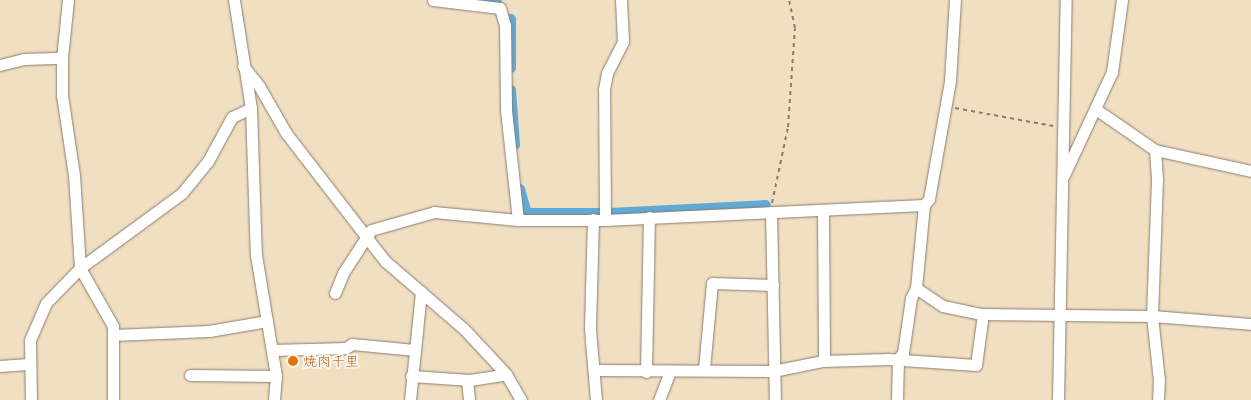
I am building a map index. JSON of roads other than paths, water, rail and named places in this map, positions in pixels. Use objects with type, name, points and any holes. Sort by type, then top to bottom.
[{"type":"street","points":[[68,0],[62,58],[62,95],[74,175],[80,268],[108,313],[112,335],[113,400]]},
{"type":"street","points":[[234,0],[251,108],[256,255],[276,376],[274,400]]},
{"type":"street","points":[[433,0],[500,4],[505,25],[506,110],[518,220]]},
{"type":"street","points":[[605,220],[604,89],[606,73],[623,41],[621,0]]},
{"type":"street","points":[[897,400],[898,359],[902,353],[911,298],[916,288],[927,202],[945,105],[955,0]]},
{"type":"street","points":[[1058,400],[1064,176],[1066,0]]},
{"type":"street","points":[[1064,176],[1097,110],[1112,72],[1122,0]]},
{"type":"street","points":[[0,65],[24,59],[62,58]]},
{"type":"street","points":[[243,66],[259,86],[286,133],[367,235],[385,261],[444,310],[506,374],[521,400]]},
{"type":"street","points":[[31,400],[28,364],[36,321],[46,302],[80,268],[182,192],[208,161],[232,117],[251,108]]},
{"type":"street","points":[[1097,110],[1155,150],[1251,171]]},
{"type":"street","points":[[1155,150],[1157,180],[1152,316],[1159,380],[1158,400]]},
{"type":"street","points":[[335,293],[343,273],[371,230],[434,212],[518,220],[605,220],[824,210],[927,202]]},
{"type":"street","points":[[824,210],[824,361]]},
{"type":"street","points":[[771,212],[775,400]]},
{"type":"street","points":[[646,372],[649,217]]},
{"type":"street","points":[[593,219],[590,329],[595,370],[596,400]]},
{"type":"street","points":[[704,369],[712,284],[773,285]]},
{"type":"street","points":[[916,288],[943,306],[983,314],[1152,316],[1251,324]]},
{"type":"street","points":[[410,400],[411,376],[422,292]]},
{"type":"street","points":[[595,370],[646,372],[704,369],[773,371],[824,361],[898,359],[976,365],[983,314]]},
{"type":"street","points":[[112,335],[210,331],[267,321]]},
{"type":"street","points":[[272,350],[346,348],[352,344],[414,350]]},
{"type":"street","points":[[0,366],[28,364]]},
{"type":"street","points":[[659,400],[670,372]]},
{"type":"street","points":[[411,376],[468,380],[506,374]]},
{"type":"street","points":[[190,375],[276,376]]},
{"type":"street","points":[[468,380],[469,400]]},
{"type":"waterway","points":[[480,0],[497,2]]},
{"type":"waterway","points":[[511,19],[511,68]]},
{"type":"waterway","points":[[511,90],[515,145]]},
{"type":"waterway","points":[[520,189],[527,213],[601,213]]},
{"type":"waterway","points":[[610,213],[766,205]]},
{"type":"place","name":"焼肉千里","points":[[293,361]]}]
